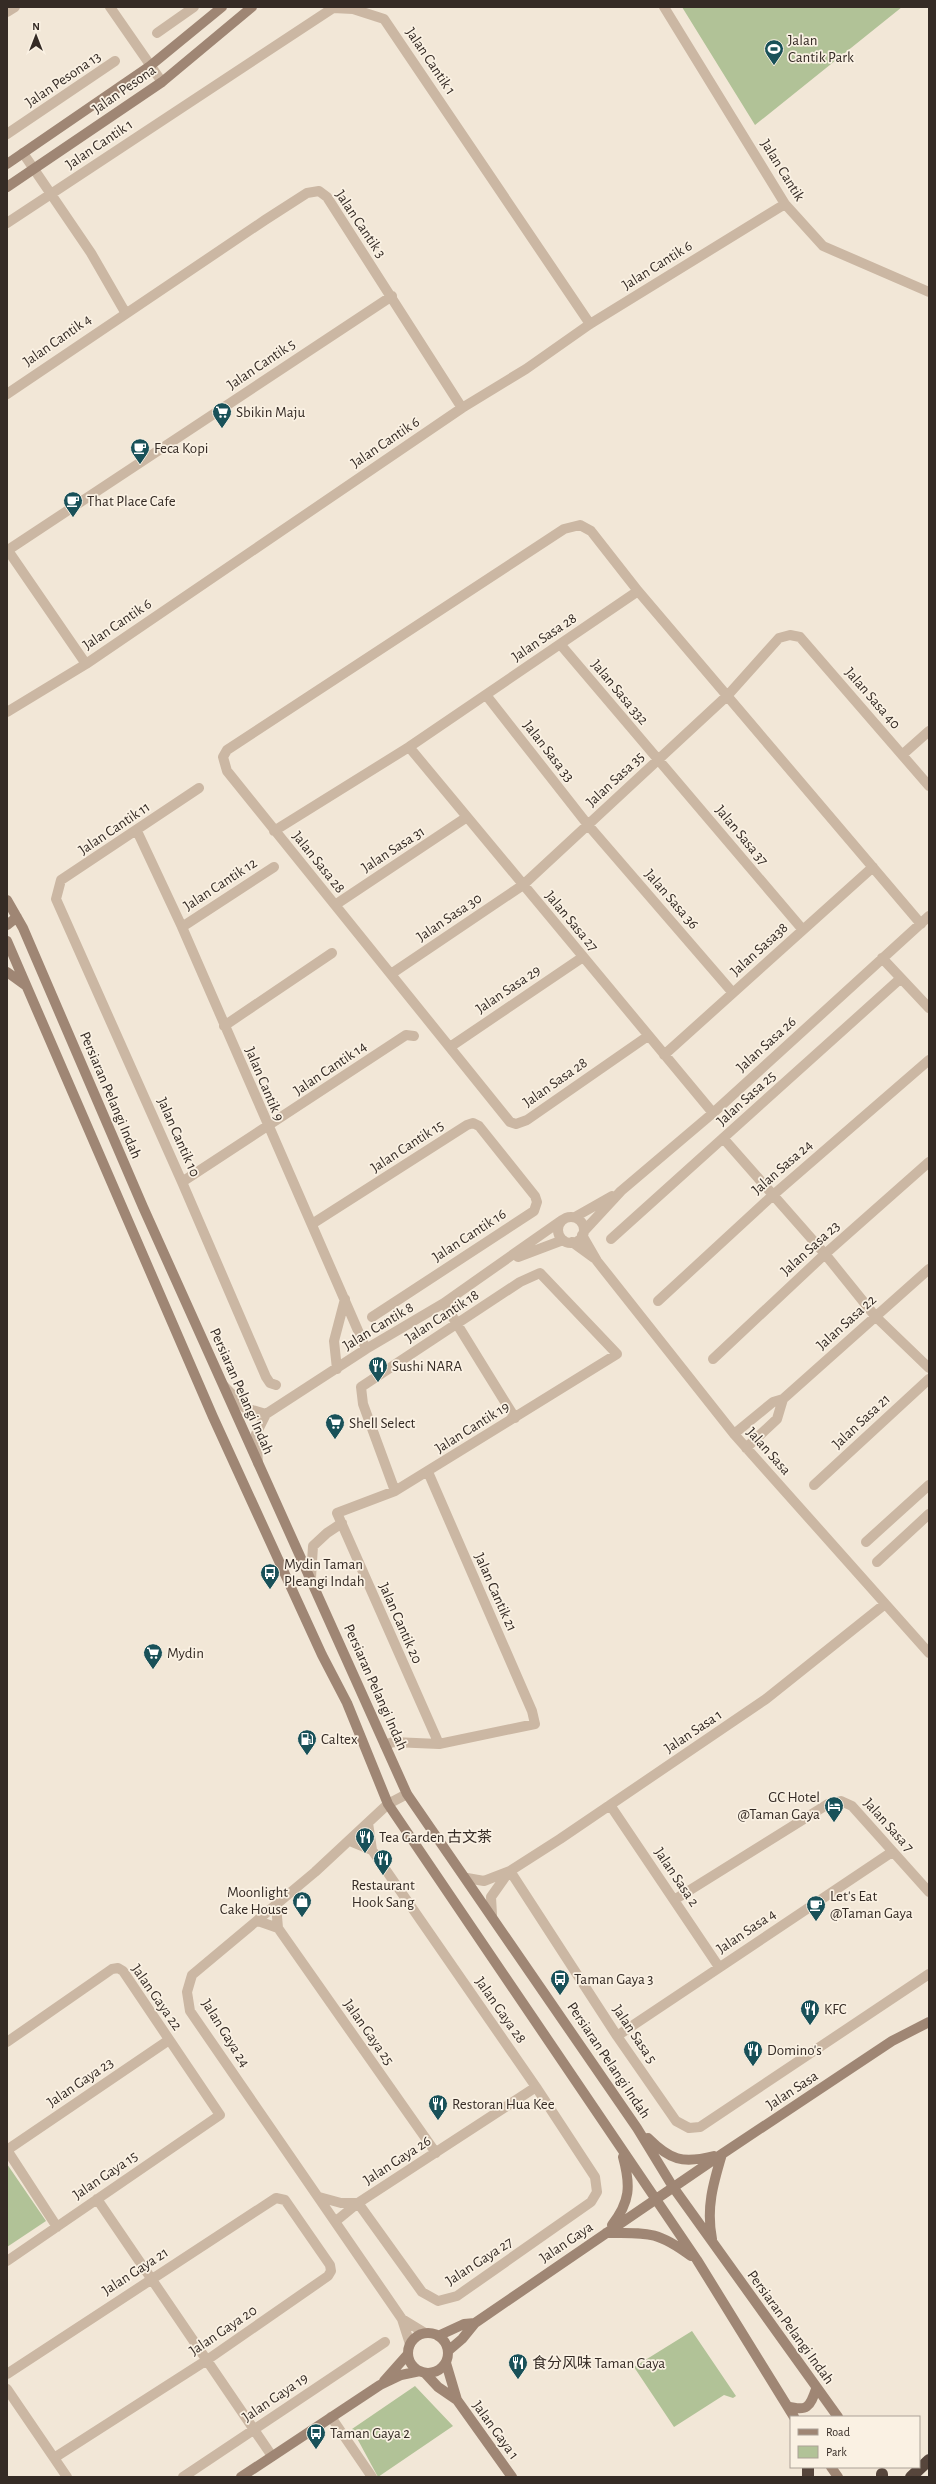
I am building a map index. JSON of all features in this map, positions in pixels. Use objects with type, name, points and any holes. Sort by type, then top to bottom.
[{"type":"highway","points":[[921,2477],[925,2459]]},
{"type":"highway","points":[[911,2477],[918,2468]]},
{"type":"main road","name":"Jalan Pesona","points":[[7,164],[150,66],[222,7]]},
{"type":"main road","name":"Jalan Pesona","points":[[7,187],[162,82],[252,7]]},
{"type":"main road","name":"Persiaran Pelangi Indah","points":[[7,900],[18,917],[221,1382],[311,1578],[407,1794],[467,1878],[637,2128],[674,2187],[816,2389],[837,2416]]},
{"type":"main road","points":[[7,924],[18,917]]},
{"type":"main road","points":[[7,941],[213,1416],[322,1655],[347,1703],[388,1804],[697,2260],[793,2416]]},
{"type":"main road","points":[[7,972],[25,984]]},
{"type":"main road","name":"Jalan Sasa","points":[[674,2187],[892,2042],[929,2022]]},
{"type":"main road","points":[[637,2128],[665,2155],[680,2159],[700,2160],[722,2154]]},
{"type":"main road","points":[[606,2233],[624,2209],[628,2193],[627,2170],[620,2147]]},
{"type":"main road","points":[[714,2244],[708,2219],[709,2201],[722,2154]]},
{"type":"main road","name":"Jalan Gaya","points":[[448,2351],[462,2339],[475,2322],[674,2187]]},
{"type":"main road","points":[[606,2233],[654,2234],[671,2241],[697,2260]]},
{"type":"main road","name":"Jalan Gaya","points":[[438,2336],[464,2324],[475,2322]]},
{"type":"main road","points":[[241,2477],[380,2385],[401,2375],[437,2371],[446,2363],[448,2351],[446,2345],[438,2336],[425,2333],[419,2335],[410,2344],[408,2354],[380,2385]]},
{"type":"main road","points":[[408,2354],[412,2364],[423,2372]]},
{"type":"main road","name":"Jalan Gaya 1","points":[[446,2363],[457,2400],[512,2477]]},
{"type":"main road","name":"Jalan Gaya 1","points":[[423,2372],[438,2387],[457,2400]]},
{"type":"main road","points":[[787,2406],[796,2409],[809,2406],[813,2401],[816,2389]]},
{"type":"main road","points":[[831,2468],[838,2477]]},
{"type":"street","points":[[7,12],[15,7]]},
{"type":"street","points":[[110,7],[162,82]]},
{"type":"street","points":[[157,33],[194,7]]},
{"type":"street","name":"Jalan Cantik","points":[[664,7],[785,204],[823,246],[929,292]]},
{"type":"street","name":"Jalan Cantik 1","points":[[7,223],[333,8],[353,9],[384,19],[590,324]]},
{"type":"street","name":"Jalan Pesona 13","points":[[7,134],[115,61]]},
{"type":"street","points":[[23,153],[52,193],[125,312]]},
{"type":"street","name":"Jalan Cantik 3","points":[[125,312],[307,193],[319,191],[327,197],[392,296],[462,408]]},
{"type":"street","name":"Jalan Cantik 6","points":[[7,712],[86,664],[462,408],[526,369],[590,324],[785,204]]},
{"type":"street","name":"Jalan Cantik 5","points":[[7,550],[392,296]]},
{"type":"street","name":"Jalan Cantik 4","points":[[7,394],[125,312]]},
{"type":"street","points":[[274,830],[227,771],[223,757],[227,750],[564,529],[580,525],[591,531],[638,591],[728,695],[921,924]]},
{"type":"street","points":[[7,550],[86,664]]},
{"type":"street","name":"Jalan Sasa 28","points":[[638,591],[409,747],[274,830],[510,1122],[516,1124],[527,1120],[648,1036]]},
{"type":"street","name":"Jalan Sasa 35","points":[[523,885],[728,695],[779,638],[790,635]]},
{"type":"street","name":"Jalan Sasa 40","points":[[790,635],[800,636],[929,786]]},
{"type":"street","name":"Jalan Sasa 332","points":[[560,644],[658,760]]},
{"type":"street","name":"Jalan Sasa 33","points":[[486,695],[588,825]]},
{"type":"street","points":[[902,755],[929,731]]},
{"type":"street","name":"Jalan Sasa 27","points":[[409,747],[713,1113]]},
{"type":"street","name":"Jalan Sasa 37","points":[[658,760],[803,930]]},
{"type":"street","name":"Jalan Cantik 11","points":[[56,899],[62,880],[198,788]]},
{"type":"street","name":"Jalan Sasa 31","points":[[335,905],[468,817]]},
{"type":"street","name":"Jalan Sasa 36","points":[[588,825],[733,993]]},
{"type":"street","name":"Jalan Cantik 9","points":[[137,830],[182,927],[268,1128],[312,1224],[366,1349]]},
{"type":"street","name":"Jalan Cantik 12","points":[[182,927],[274,867]]},
{"type":"street","name":"Jalan Sasa38","points":[[664,1055],[874,867]]},
{"type":"street","name":"Jalan Sasa 30","points":[[391,974],[523,885]]},
{"type":"street","name":"Jalan Cantik 10","points":[[56,899],[182,1182],[266,1377],[270,1383],[276,1385]]},
{"type":"street","name":"Jalan Sasa 26","points":[[583,1233],[621,1191],[713,1113],[929,916]]},
{"type":"street","points":[[224,1026],[332,953]]},
{"type":"street","name":"Jalan Sasa 29","points":[[450,1047],[583,957]]},
{"type":"street","points":[[882,958],[929,1008]]},
{"type":"street","name":"Jalan Sasa 25","points":[[611,1239],[901,978]]},
{"type":"street","name":"Jalan Cantik 14","points":[[182,1182],[268,1128],[406,1035],[414,1036]]},
{"type":"street","name":"Jalan Sasa 24","points":[[658,1301],[772,1196],[929,1060]]},
{"type":"street","name":"Jalan Cantik 15","points":[[312,1224],[467,1125],[473,1123],[479,1126],[509,1163]]},
{"type":"street","points":[[723,1138],[772,1196],[825,1254],[875,1316],[929,1368]]},
{"type":"street","name":"Jalan Sasa 23","points":[[713,1359],[825,1254],[929,1162]]},
{"type":"street","name":"Jalan Cantik 16","points":[[372,1317],[534,1211],[537,1202],[535,1196],[509,1163]]},
{"type":"street","name":"Jalan Sasa 26","points":[[575,1218],[621,1191]]},
{"type":"street","points":[[575,1218],[582,1223],[583,1233],[568,1241],[505,1262],[562,1220],[575,1218]]},
{"type":"street","points":[[562,1220],[558,1228],[568,1241]]},
{"type":"street","name":"Jalan Sasa","points":[[583,1233],[598,1261],[734,1434],[929,1653]]},
{"type":"street","name":"Jalan Sasa","points":[[568,1241],[598,1261]]},
{"type":"street","name":"Jalan Cantik 8","points":[[266,1414],[366,1349],[444,1304],[505,1262]]},
{"type":"street","name":"Jalan Sasa 22","points":[[734,1434],[773,1402],[783,1399],[929,1269]]},
{"type":"street","name":"Jalan Cantik 18","points":[[395,1491],[363,1404],[361,1387],[520,1282],[540,1273],[617,1354]]},
{"type":"street","points":[[337,1369],[334,1341],[345,1299]]},
{"type":"street","points":[[444,1304],[458,1323],[515,1418]]},
{"type":"street","name":"Jalan Cantik 19","points":[[337,1513],[395,1491],[617,1354]]},
{"type":"street","name":"Jalan Sasa 21","points":[[814,1485],[929,1379]]},
{"type":"street","points":[[221,1382],[245,1408],[266,1414],[256,1434],[259,1464]]},
{"type":"street","points":[[746,1448],[777,1419],[783,1399]]},
{"type":"street","name":"Jalan Cantik 21","points":[[428,1472],[532,1711],[535,1724],[439,1744]]},
{"type":"street","points":[[866,1542],[929,1485]]},
{"type":"street","name":"Jalan Cantik 20","points":[[337,1513],[439,1744]]},
{"type":"street","points":[[877,1562],[929,1514]]},
{"type":"street","points":[[311,1578],[313,1546],[342,1523]]},
{"type":"street","name":"Jalan Sasa 1","points":[[467,1878],[484,1881],[510,1871],[766,1699],[885,1604]]},
{"type":"street","points":[[385,1745],[393,1742],[439,1744]]},
{"type":"street","name":"Jalan Gaya 24","points":[[407,1794],[388,1804],[350,1841],[258,1921],[192,1975],[187,1992],[190,2011],[402,2319],[410,2344]]},
{"type":"street","name":"Jalan Sasa 7","points":[[674,1900],[828,1804],[841,1801],[852,1806],[929,1892]]},
{"type":"street","name":"Jalan Sasa 2","points":[[610,1805],[720,1967]]},
{"type":"street","name":"Jalan Gaya 28","points":[[368,1823],[372,1850],[536,2087],[595,2177],[597,2192]]},
{"type":"street","points":[[350,1841],[372,1850]]},
{"type":"street","name":"Jalan Sasa 4","points":[[617,2036],[892,1852]]},
{"type":"street","name":"Jalan Sasa 1","points":[[492,1915],[491,1897],[510,1871]]},
{"type":"street","name":"Jalan Sasa 5","points":[[510,1871],[617,2036],[676,2121],[689,2128],[700,2127],[929,1974]]},
{"type":"street","points":[[258,1921],[278,1928],[276,1905]]},
{"type":"street","name":"Jalan Gaya 25","points":[[278,1928],[436,2152]]},
{"type":"street","name":"Jalan Gaya 22","points":[[7,2042],[115,1968],[123,1971],[220,2115]]},
{"type":"street","name":"Jalan Gaya 23","points":[[7,2150],[169,2040]]},
{"type":"street","name":"Jalan Gaya 26","points":[[336,2221],[358,2203],[536,2087]]},
{"type":"street","name":"Jalan Gaya 15","points":[[7,2261],[220,2115]]},
{"type":"street","points":[[7,2150],[57,2227]]},
{"type":"street","name":"Jalan Gaya 27","points":[[358,2203],[422,2292],[438,2301],[457,2296],[591,2202],[597,2192]]},
{"type":"street","points":[[319,2197],[341,2203],[358,2203]]},
{"type":"street","name":"Jalan Gaya 21","points":[[7,2374],[151,2278],[276,2198],[281,2198]]},
{"type":"street","name":"Jalan Gaya 20","points":[[54,2458],[207,2360],[330,2274],[330,2265],[285,2200],[281,2198]]},
{"type":"street","points":[[97,2199],[272,2456]]},
{"type":"street","name":"Jalan Gaya 24","points":[[402,2319],[425,2333]]},
{"type":"street","name":"Jalan Gaya 19","points":[[182,2477],[385,2342]]},
{"type":"street","points":[[7,2389],[67,2477]]},
{"type":"street","points":[[331,2417],[372,2477]]},
{"type":"green space","name":"Jalan Cantik Park","points":[[682,7],[902,7],[755,125]]},
{"type":"green space","points":[[7,2164],[46,2221],[7,2247]]},
{"type":"green space","points":[[692,2331],[736,2396],[733,2398],[724,2395],[674,2427],[634,2367]]},
{"type":"green space","points":[[415,2386],[453,2426],[378,2477],[352,2429]]},
{"type":"place","name":"Jalan Cantik Park","points":[[774,66]]},
{"type":"place","name":"Sbikin Maju","points":[[222,429]]},
{"type":"place","name":"Feca Kopi","points":[[140,465]]},
{"type":"place","name":"That Place Cafe","points":[[73,518]]},
{"type":"place","name":"Sushi NARA","points":[[378,1383]]},
{"type":"place","name":"Shell Select","points":[[335,1440]]},
{"type":"place","name":"Mydin Taman Pleangi Indah","points":[[270,1590]]},
{"type":"place","name":"Mydin","points":[[153,1670]]},
{"type":"place","name":"Caltex","points":[[307,1756]]},
{"type":"place","name":"GC Hotel @Taman Gaya","points":[[834,1823]]},
{"type":"place","name":"Tea Garden 古文茶","points":[[365,1854]]},
{"type":"place","name":"Restaurant Hook Sang","points":[[383,1876]]},
{"type":"place","name":"Moonlight Cake House","points":[[302,1918]]},
{"type":"place","name":"Let's Eat @Taman Gaya","points":[[816,1922]]},
{"type":"place","name":"Taman Gaya 3","points":[[560,1996]]},
{"type":"place","name":"KFC","points":[[810,2026]]},
{"type":"place","name":"Domino's","points":[[753,2067]]},
{"type":"place","name":"Restoran Hua Kee","points":[[438,2121]]},
{"type":"place","name":"食分风味 Taman Gaya","points":[[518,2380]]},
{"type":"place","name":"Taman Gaya 2","points":[[316,2450]]}]
